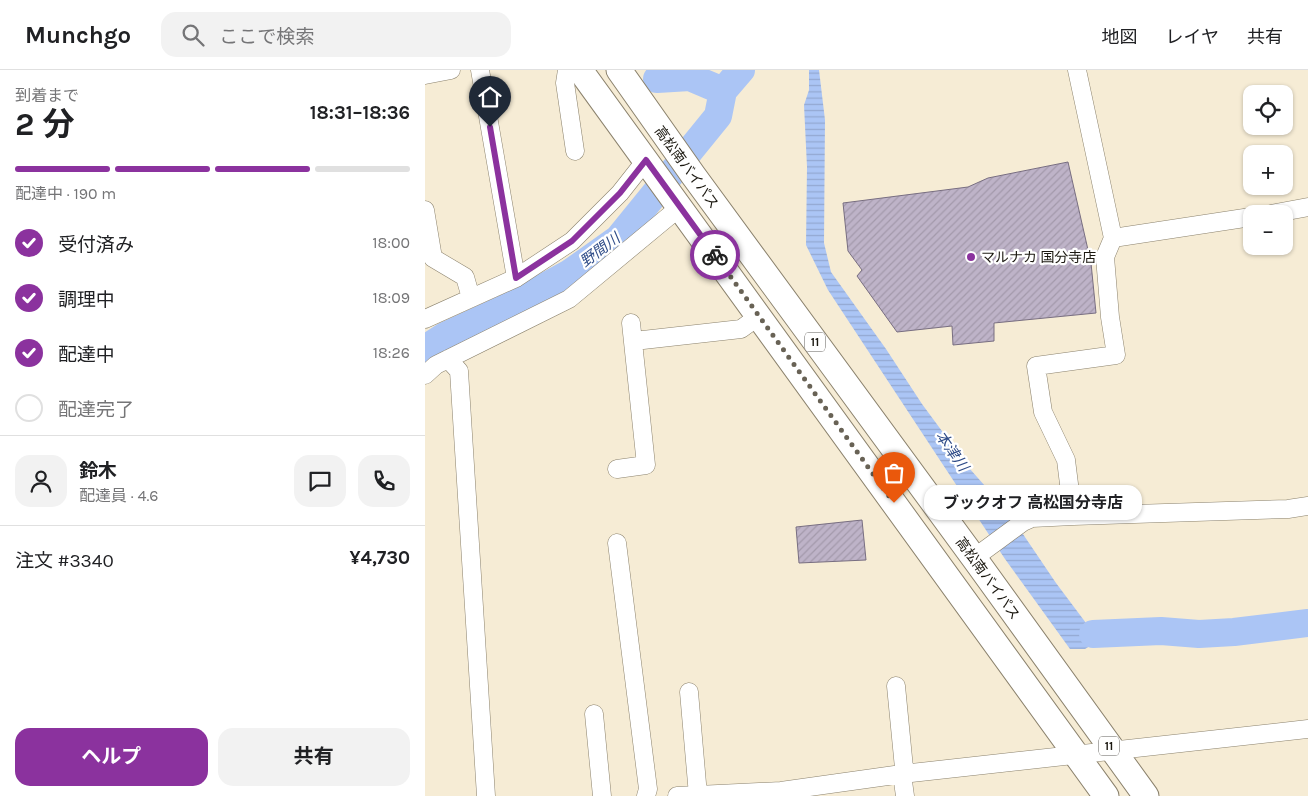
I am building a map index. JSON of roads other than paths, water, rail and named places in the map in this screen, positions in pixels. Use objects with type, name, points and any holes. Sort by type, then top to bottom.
[{"type":"highway","name":"高松南バイパス","points":[[580,70],[1106,796]]},
{"type":"highway","name":"高松南バイパス","points":[[619,70],[693,176],[984,551],[1043,639],[1111,750],[1146,796]]},
{"type":"street","points":[[425,75],[448,70]]},
{"type":"street","points":[[480,70],[516,278]]},
{"type":"street","points":[[567,70],[565,83],[575,150]]},
{"type":"street","points":[[1073,516],[1066,460],[1043,412],[1036,366],[1116,355],[1110,317],[1105,257],[1113,238],[1077,70]]},
{"type":"street","points":[[425,319],[516,278],[572,241],[620,193],[646,160]]},
{"type":"street","points":[[425,375],[436,365],[569,299],[677,203]]},
{"type":"street","points":[[1293,210],[1308,207]]},
{"type":"street","points":[[425,210],[433,258],[465,277],[471,298]]},
{"type":"street","points":[[1113,238],[1243,218]]},
{"type":"street","points":[[634,341],[741,329],[759,316]]},
{"type":"street","points":[[617,468],[646,465],[631,323]]},
{"type":"street","points":[[449,359],[459,371],[486,796]]},
{"type":"street","points":[[984,551],[1033,518],[1288,509],[1308,506]]},
{"type":"street","points":[[617,544],[648,789],[646,796]]},
{"type":"street","points":[[896,686],[905,796]]},
{"type":"street","points":[[689,692],[698,795]]},
{"type":"street","points":[[594,714],[602,796]]},
{"type":"street","points":[[677,796],[778,794],[902,774],[1308,729]]},
{"type":"water","points":[[809,70],[819,70],[825,120],[824,243],[831,272],[886,349],[922,404],[970,469],[1008,512],[1056,583],[1086,623],[1094,627],[1129,626],[1131,637],[1095,643],[1085,649],[1070,649],[1005,559],[828,290],[806,245],[807,167],[804,105],[809,90]]},
{"type":"waterway","name":"野間川","points":[[425,349],[445,336],[510,306],[570,273],[618,239],[718,116],[723,91],[741,70]]},
{"type":"waterway","points":[[657,79],[690,77],[723,91]]},
{"type":"waterway","name":"本津川","points":[[1093,634],[1161,631],[1199,634],[1234,632],[1308,623]]},
{"type":"place","name":"マルナカ 国分寺店","points":[[971,257]]},
{"type":"place","name":"ブックオフ 高松国分寺店","points":[[894,503]]}]
